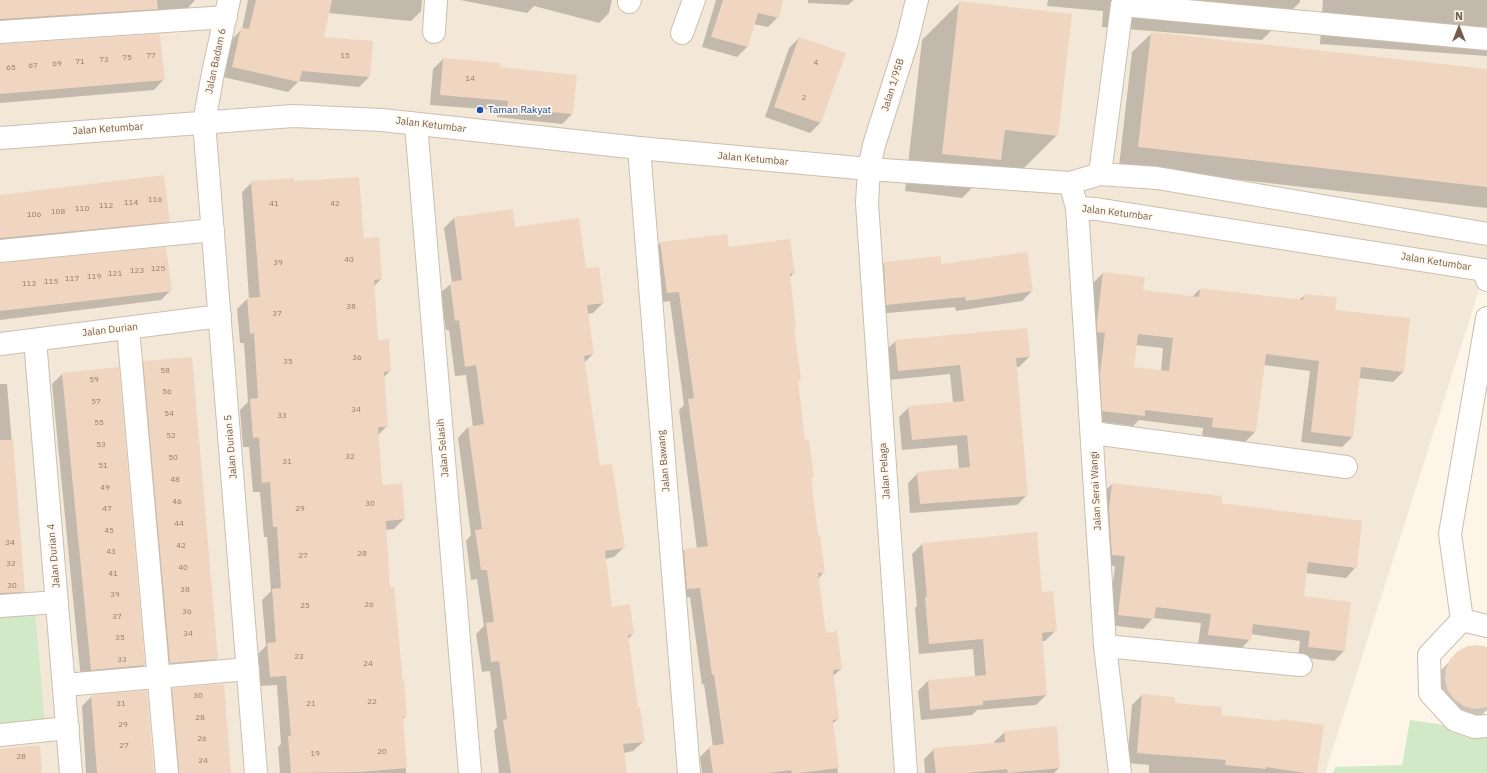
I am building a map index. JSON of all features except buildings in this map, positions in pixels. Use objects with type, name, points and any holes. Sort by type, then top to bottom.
[{"type":"street","points":[[434,32],[436,0]]},
{"type":"street","points":[[682,33],[694,0]]},
{"type":"street","name":"Jalan 1/95B","points":[[870,169],[874,145],[906,41],[916,0]]},
{"type":"street","points":[[1100,174],[1122,5],[1487,39]]},
{"type":"street","points":[[0,32],[228,8]]},
{"type":"street","name":"Jalan Badam 6","points":[[204,122],[228,8]]},
{"type":"street","name":"Jalan Ketumbar","points":[[0,138],[293,116],[382,120],[639,148],[870,169],[1070,183],[1077,208],[1096,208],[1486,275]]},
{"type":"street","name":"Jalan Durian 5","points":[[204,122],[256,773]]},
{"type":"street","name":"Jalan Selasih","points":[[416,124],[470,773]]},
{"type":"street","name":"Jalan Bawang","points":[[639,148],[689,773]]},
{"type":"street","name":"Jalan Pelaga","points":[[870,169],[867,203],[906,773]]},
{"type":"street","points":[[1070,183],[1100,174],[1157,178],[1487,234]]},
{"type":"street","name":"Jalan Serai Wangi","points":[[1077,208],[1105,646],[1120,773]]},
{"type":"street","points":[[0,251],[213,230]]},
{"type":"street","name":"Jalan Durian","points":[[0,344],[220,316]]},
{"type":"street","points":[[1462,620],[1450,534],[1487,318]]},
{"type":"street","points":[[128,328],[167,773]]},
{"type":"street","name":"Jalan Durian 4","points":[[35,340],[65,685],[71,773]]},
{"type":"street","points":[[1092,433],[1346,467]]},
{"type":"street","points":[[0,606],[57,602]]},
{"type":"street","points":[[1462,620],[1487,626]]},
{"type":"street","points":[[1462,620],[1429,655],[1430,693],[1455,720],[1475,727],[1487,726]]},
{"type":"street","points":[[1105,646],[1301,665]]},
{"type":"street","points":[[65,685],[248,669]]},
{"type":"street","points":[[0,735],[68,728]]},
{"type":"shaded area","points":[[0,0],[1487,0],[1487,265],[1325,773],[0,773]]},
{"type":"green space","points":[[35,611],[45,724],[0,729],[0,614]]},
{"type":"green space","points":[[1410,720],[1487,731],[1487,773],[1333,773],[1335,767],[1402,765]]},
{"type":"place","name":"Taman Rakyat","points":[[480,110]]}]
